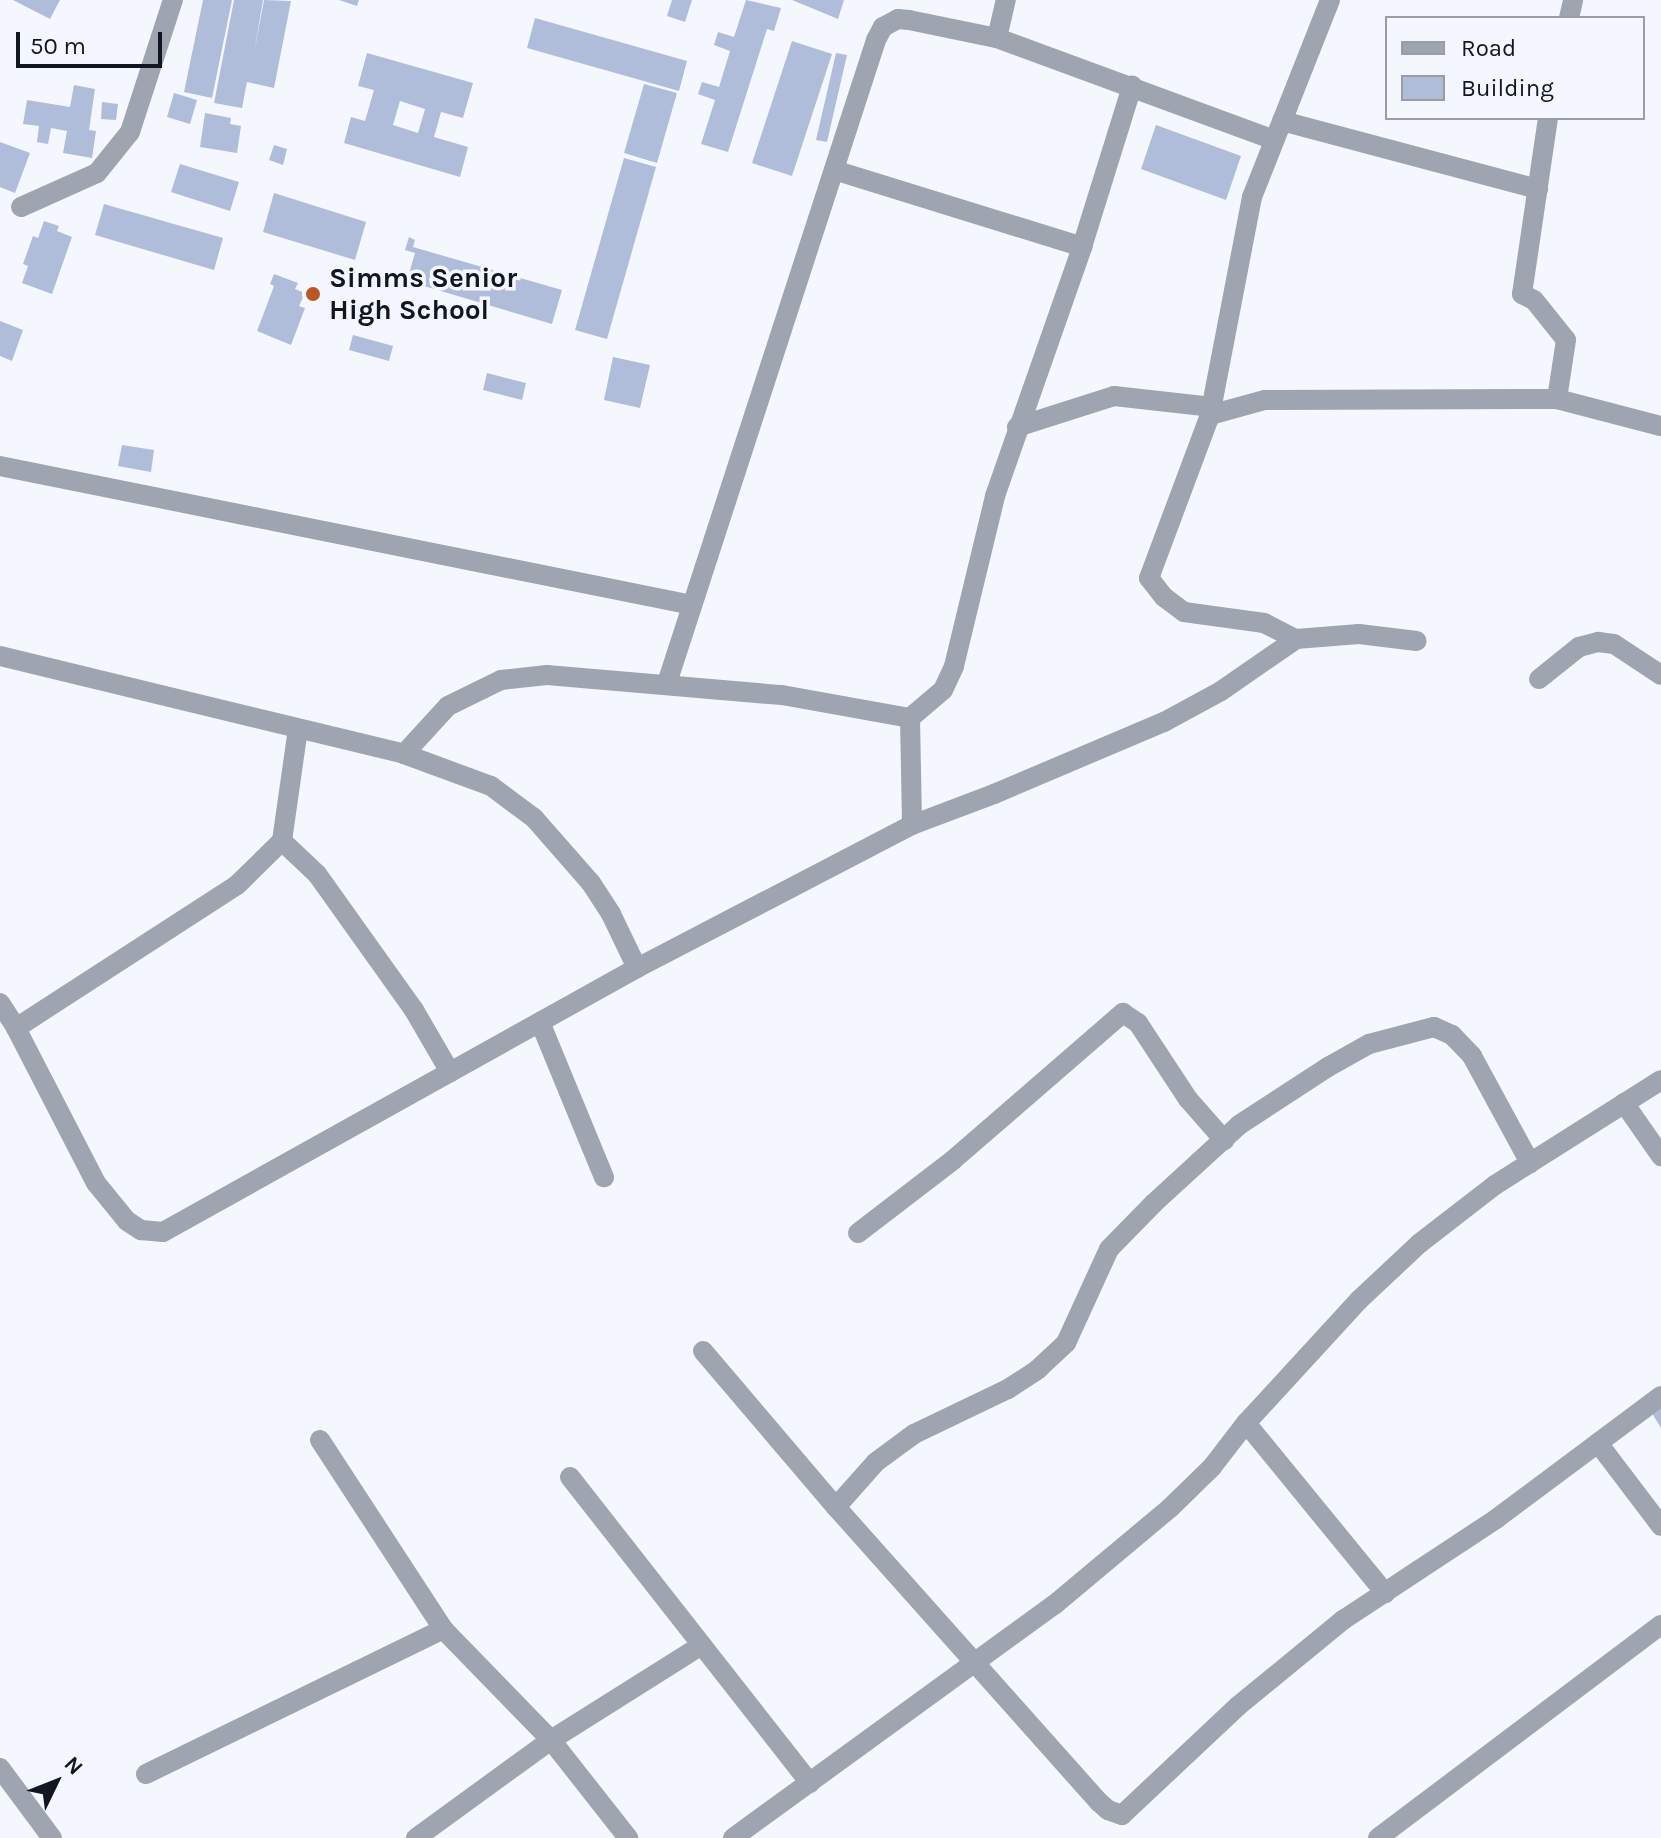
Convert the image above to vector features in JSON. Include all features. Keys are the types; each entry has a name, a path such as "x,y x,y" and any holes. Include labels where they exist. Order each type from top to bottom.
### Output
{"street":[{"path":"21,207 97,173 130,132 173,0"},
{"path":"997,38 1006,0"},
{"path":"1296,639 1264,623 1184,612 1164,597 1149,578 1211,411 1252,197 1330,0"},
{"path":"667,683 876,40 883,27 898,19 909,20 997,38 1132,86 1278,131 1538,189"},
{"path":"910,718 943,690 954,666 995,496 1082,247 1132,86"},
{"path":"1548,120 1522,294 1534,300 1566,340 1557,399"},
{"path":"834,170 1082,247"},
{"path":"1017,427 1114,396 1211,411 1265,400 1557,399 1661,426"},
{"path":"0,466 692,605"},
{"path":"0,1003 96,1183 127,1221 141,1230 163,1232 637,968 912,825 1164,722 1221,691 1296,639 1359,634 1417,641"},
{"path":"1539,679 1579,647 1598,642 1614,644 1661,675"},
{"path":"0,656 404,754 491,786 534,818 591,883 611,914 637,968"},
{"path":"404,754 448,706 501,680 547,675 782,695 910,718"},
{"path":"910,718 912,825"},
{"path":"16,1028 237,885 282,841 298,729"},
{"path":"282,841 317,874 414,1010 450,1072"},
{"path":"858,1233 953,1160 1123,1013 1138,1023 1188,1099 1224,1140"},
{"path":"540,1022 604,1177"},
{"path":"836,1507 876,1462 914,1434 1008,1389 1037,1370 1066,1343 1109,1249 1224,1140 1328,1067 1369,1044 1434,1027 1452,1035 1472,1056 1530,1163"},
{"path":"733,1838 753,1831 810,1783 1054,1605 1170,1508 1212,1467 1246,1423 1359,1300 1420,1243 1530,1163 1661,1080"},
{"path":"1624,1103 1661,1156"},
{"path":"703,1351 836,1507 1099,1802 1108,1810 1122,1815 1238,1706 1343,1620 1496,1519 1661,1396"},
{"path":"1246,1423 1385,1593"},
{"path":"320,1440 443,1629 551,1740 628,1838"},
{"path":"1598,1443 1661,1526"},
{"path":"570,1477 810,1783"},
{"path":"1378,1838 1661,1625"},
{"path":"146,1774 443,1629"},
{"path":"416,1838 551,1740 702,1645"},
{"path":"0,1768 52,1838"}],"building":[{"path":"13,0 60,0 50,19"},
{"path":"203,0 232,0 212,98 184,92"},
{"path":"234,0 263,0 254,53 264,0 291,1 274,88 247,82 242,108 214,103"},
{"path":"339,0 359,0 357,6"},
{"path":"672,0 692,0 685,22 667,16"},
{"path":"746,0 781,8 774,31 767,29 728,152 701,144 715,100 698,94 702,82 719,87 730,51 714,45 718,32 734,37"},
{"path":"792,0 844,0 838,19"},
{"path":"535,18 687,61 679,91 527,48"},
{"path":"792,41 832,54 792,176 752,163"},
{"path":"367,53 473,83 463,118 441,112 434,137 468,147 460,177 344,143 351,117 365,121 374,90 358,86","holes":["400,101 425,109 418,133 393,125"]},
{"path":"836,53 847,55 827,142 816,140"},
{"path":"644,84 677,93 657,163 624,153"},
{"path":"74,85 95,89 89,130 96,131 92,158 63,153 67,131 51,128 48,144 37,142 39,126 23,124 27,100 70,107"},
{"path":"174,93 197,100 190,124 167,117"},
{"path":"102,102 118,104 116,120 101,119"},
{"path":"205,113 231,118 230,124 241,126 237,153 200,147"},
{"path":"1156,125 1241,156 1226,200 1141,169"},
{"path":"0,142 30,153 15,193 0,187"},
{"path":"274,145 287,149 283,165 269,160"},
{"path":"624,158 656,167 607,339 575,330"},
{"path":"180,164 239,182 230,211 171,192"},
{"path":"274,193 366,222 355,260 263,232"},
{"path":"104,204 223,238 214,270 95,235"},
{"path":"44,221 59,226 57,231 72,237 52,294 22,283 28,266 23,264 33,236 38,238"},
{"path":"409,237 415,240 413,247 562,290 552,324 407,281 415,253 405,250"},
{"path":"274,274 298,283 295,289 305,293 299,306 305,308 291,345 257,331 274,286 270,284"},
{"path":"0,321 23,330 12,361 0,356"},
{"path":"353,335 393,346 389,361 349,350"},
{"path":"613,357 650,365 640,408 604,400"},
{"path":"487,373 526,383 522,400 483,390"},
{"path":"122,445 154,450 151,472 118,466"},
{"path":"1661,1403 1661,1428 1650,1410"}],"place":[{"name":"Simms Senior High School","path":"313,294"}]}
